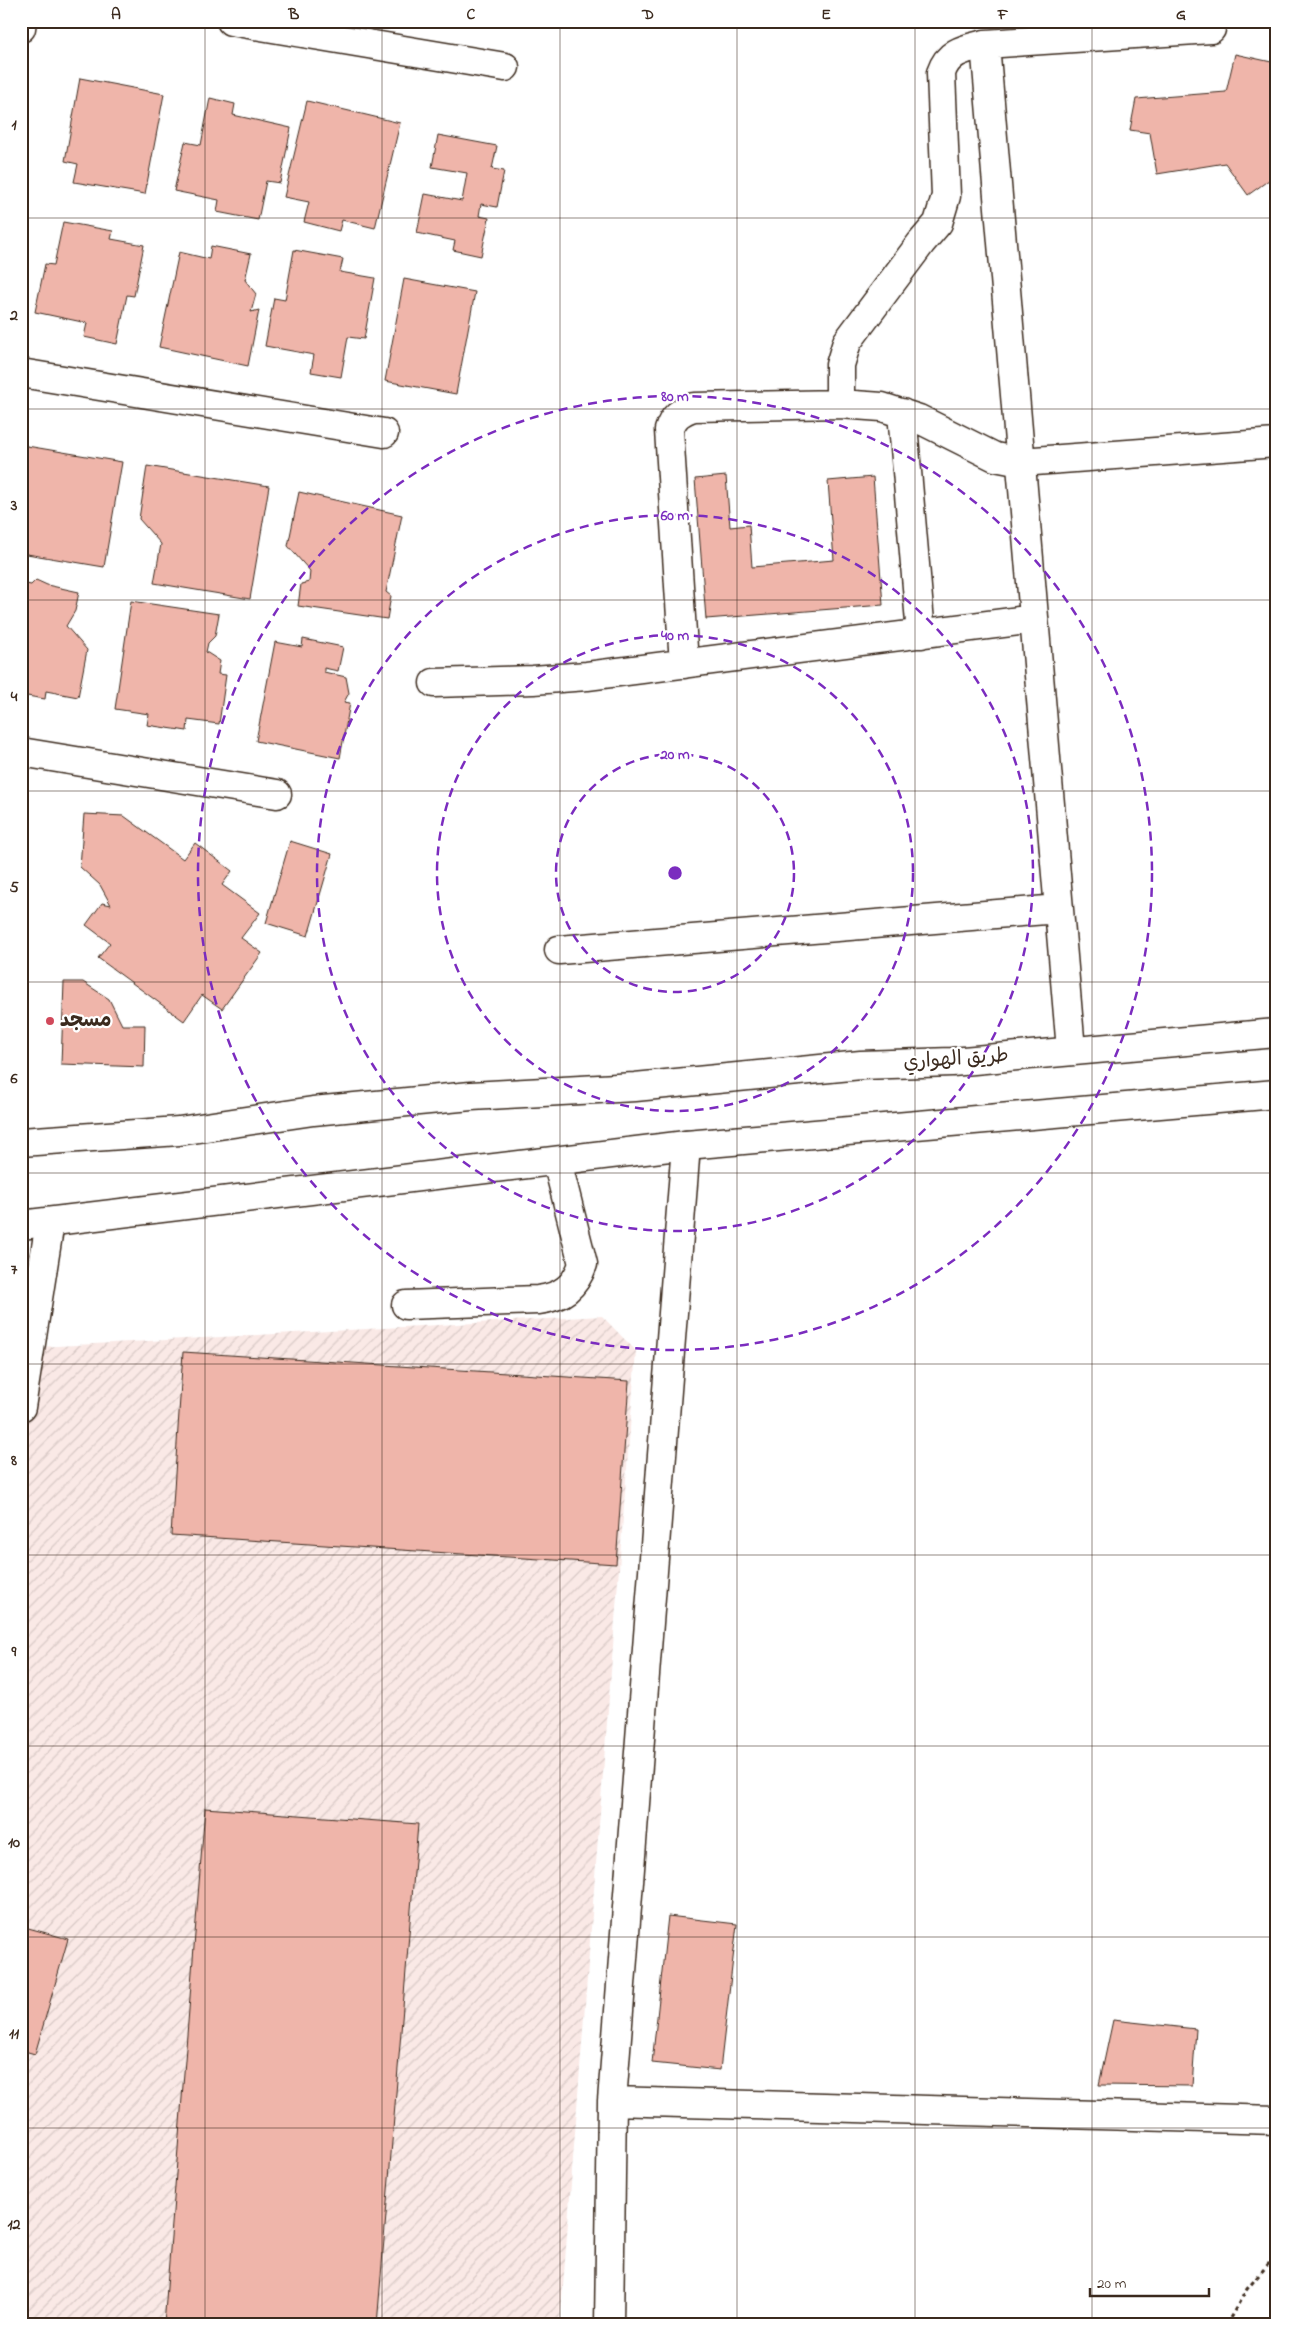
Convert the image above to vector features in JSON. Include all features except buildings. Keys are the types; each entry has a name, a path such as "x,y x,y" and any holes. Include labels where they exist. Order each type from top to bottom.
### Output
{"main road":[{"path":"21,28 22,21"},
{"path":"231,21 505,67"},
{"path":"840,404 840,365 847,342 853,331 934,228 944,210 946,181 941,82 944,64 956,52 985,44 1211,29"},
{"path":"985,44 1070,1050"},
{"path":"21,374 384,433"},
{"path":"684,664 669,439 672,422 685,410 694,407 860,404 902,413 995,456 1020,462 1276,444"},
{"path":"902,413 921,634"},
{"path":"434,683 551,679 684,664 1034,619"},
{"path":"21,752 277,794"},
{"path":"559,950 1058,908"},
{"name":"طريق الهواري","path":"21,1142 178,1131 313,1111 471,1096 636,1087 861,1065 952,1062 1276,1033"},
{"path":"21,1225 686,1145 1276,1094"},
{"path":"609,2325 612,2101 686,1145"},
{"path":"406,1305 538,1300 553,1298 567,1291 578,1279 583,1264 557,1161"},
{"path":"21,1407 50,1222"},
{"path":"612,2101 1276,2120"}],"path":[{"path":"1226,2325 1247,2289 1276,2255"}],"shaded area":[{"path":"602,1316 636,1351 560,2325 21,2325 21,1348"}],"place":[{"name":"مسجد","path":"50,1021"}]}
